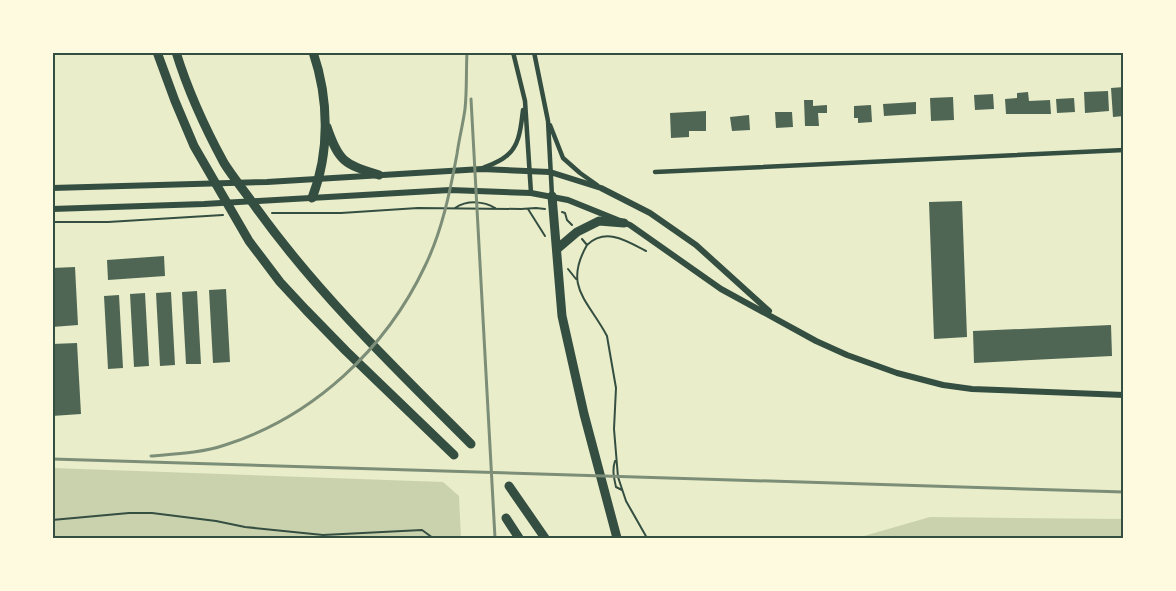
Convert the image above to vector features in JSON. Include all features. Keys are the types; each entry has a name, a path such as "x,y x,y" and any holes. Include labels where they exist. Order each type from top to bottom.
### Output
{"highway":[{"path":"157,52 194,146 254,248 280,282 313,317 454,455"},
{"path":"176,52 185,83 225,164 274,233 314,283 471,444"},
{"path":"312,198 320,179 326,125 320,74 313,52"},
{"path":"326,125 335,150 351,166 379,175"},
{"path":"552,196 562,316 584,414 617,538"},
{"path":"557,249 577,232 599,222 624,223"},
{"path":"509,486 545,538"},
{"path":"506,518 519,538"}],"main road":[{"path":"52,188 267,182 482,169 550,172 601,188 650,213 696,245 776,317"},
{"path":"52,209 204,204 450,190 531,193 552,196 568,200 630,225 721,289 776,317 816,341 847,355 897,373 943,385 980,390 1124,396"}],"street":[{"path":"513,52 525,101 531,193"},
{"path":"534,52 548,121 552,196"},
{"path":"482,169 506,157 515,148 525,101"},
{"path":"548,121 564,158 601,188"},
{"path":"655,172 1124,150"}],"path":[{"path":"568,200 565,213 567,220 587,245"},
{"path":"454,208 462,204 486,203 497,209"},
{"path":"287,212 341,213 418,208 536,208 565,213"},
{"path":"52,222 108,222 212,216"},
{"path":"646,251 632,243 608,236 598,236 587,245 578,264 576,279 580,290 607,336 616,388 614,429 618,477 630,508 647,538"},
{"path":"52,520 129,513 152,513 216,521 245,527 323,535 422,530 432,538"}],"green space":[{"path":"53,468 443,482 459,496 461,538 53,538"},
{"path":"930,517 1123,519 1123,538 857,538"}],"building":[{"path":"1124,87 1124,116 1113,117 1111,88"},
{"path":"1108,91 1109,111 1085,113 1084,92"},
{"path":"1028,92 1029,101 1050,100 1051,114 1006,114 1005,99 1017,98 1017,93"},
{"path":"993,94 994,109 975,110 974,95"},
{"path":"953,97 954,120 931,121 930,98"},
{"path":"1074,98 1075,112 1057,113 1056,99"},
{"path":"804,100 813,100 813,106 827,105 827,113 818,113 819,126 805,126"},
{"path":"916,102 916,114 884,116 883,104"},
{"path":"871,105 872,122 858,123 858,118 854,118 854,106"},
{"path":"706,111 706,131 689,131 689,137 671,138 670,113"},
{"path":"775,112 792,112 793,127 776,128"},
{"path":"749,115 750,130 732,131 730,117"},
{"path":"962,201 967,337 934,339 929,202"},
{"path":"164,256 165,276 108,280 107,260"},
{"path":"75,267 78,325 52,327 52,268"},
{"path":"226,289 230,362 213,363 209,290"},
{"path":"197,291 201,364 186,364 182,292"},
{"path":"171,292 175,365 160,366 156,293"},
{"path":"145,293 149,366 134,367 130,294"},
{"path":"119,295 123,368 108,369 104,296"},
{"path":"1111,325 1112,356 974,363 973,331"},
{"path":"77,343 81,414 52,416 52,344"}],"railway":[{"path":"151,456 188,453 216,448 257,433 288,417 317,398 343,376 368,352 390,325 409,296 425,266 445,211 465,109 467,52"},
{"path":"471,99 495,538"},
{"path":"52,459 1124,492"}]}
